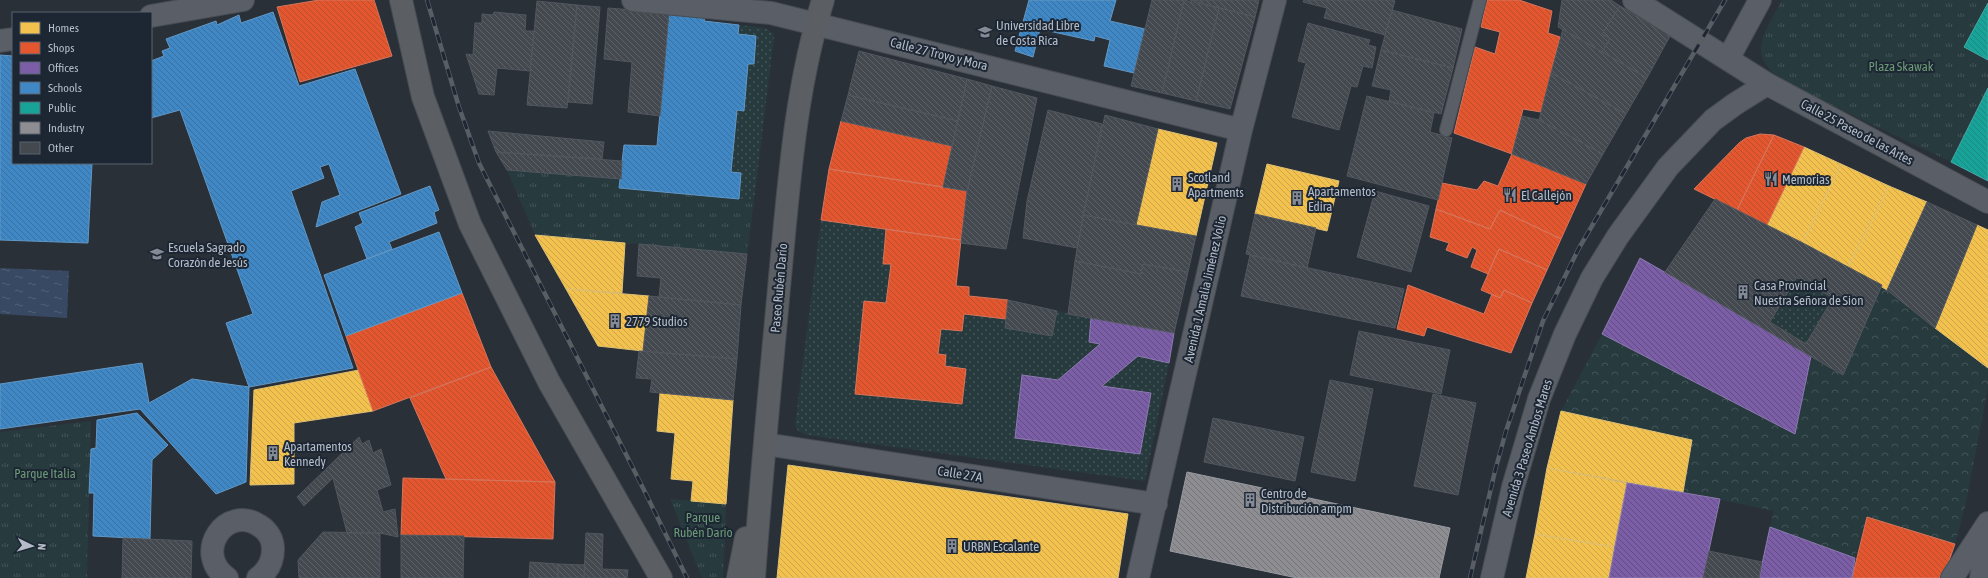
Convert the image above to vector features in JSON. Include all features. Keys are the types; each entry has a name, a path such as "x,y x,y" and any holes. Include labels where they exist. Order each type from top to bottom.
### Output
{"highway":[{"path":"401,0 423,97 470,224 549,382 661,578"},
{"name":"Paseo Rubén Darío","path":"754,578 792,154 805,72 823,0"},
{"path":"738,578 764,453"}],"street":[{"path":"152,16 243,0"},
{"name":"Calle 27 Troyo y Mora","path":"633,0 771,13 1241,130"},
{"name":"Avenida 1 Amalia Jiménez Volio","path":"1138,578 1241,130 1275,0"},
{"name":"Calle 25 Paseo de las Artes","path":"1634,0 1767,84 1988,202"},
{"path":"1728,59 1760,0"},
{"path":"0,41 12,39"},
{"name":"Avenida 3 Paseo Ambos Mares","path":"1492,578 1513,487 1539,400 1565,334 1592,278 1618,236 1668,167 1713,120 1767,84"},
{"name":"Calle 27A","path":"764,453 1156,504"},
{"path":"227,578 220,573 212,556 212,547 215,537 221,529 229,524 238,521 247,521 265,529 273,546 273,556 270,565 258,578"},
{"path":"1952,578 1988,523"},
{"path":"1981,578 1988,535"}],"lane":[{"path":"1446,130 1480,0"}],"green space":[{"name":"Plaza Skawak","path":"1782,0 1988,0 1988,3 1964,47 1988,60 1988,88 1951,162 1791,86 1776,76 1767,66 1762,56 1761,47 1763,37"},
{"path":"739,25 765,28 773,33 774,37 754,201 739,199 741,173 731,172 737,110 744,111 748,64 754,64 756,36 738,34"},
{"path":"507,170 620,179 620,188 754,201 747,254 535,235"},
{"path":"821,220 886,229 883,263 891,264 886,303 864,301 855,394 962,404 966,369 945,366 946,355 938,354 941,329 962,331 964,314 1006,319 1052,336 1057,311 1091,318 1089,342 1100,344 1058,380 1022,375 1015,438 1140,454 1151,393 1102,386 1138,356 1169,363 1145,481 807,435 797,430 795,425"},
{"path":"1797,277 1833,298 1806,344 1770,322"},
{"path":"1882,285 1988,368 1988,388 1966,503 1955,544 1867,517 1855,558 1770,527 1774,511 1683,492 1692,440 1561,411 1602,334 1795,434 1811,356 1843,375"},
{"name":"Parque Italia","path":"91,421 87,578 0,578 0,432"},
{"name":"Parque Rubén Darío","path":"670,499 726,504 723,578 702,578"}],"water":[{"path":"0,268 69,271 67,318 0,314"}],"building: Homes":[{"name":"Scotland Apartments","path":"1158,129 1217,143 1196,236 1136,225"},
{"path":"1804,147 1841,164 1803,243 1767,225"},
{"name":"Apartamentos Edira","path":"1267,164 1339,181 1327,231 1255,214"},
{"path":"1841,164 1889,186 1848,267 1803,243"},
{"path":"1889,186 1927,202 1887,290 1848,267"},
{"path":"1977,225 1988,230 1988,368 1935,328"},
{"path":"535,235 625,243 622,293 566,289"},
{"name":"2779 Studios","path":"566,289 649,296 643,351 598,346"},
{"name":"Apartamentos Kennedy","path":"359,370 373,411 294,423 294,484 250,485 254,390"},
{"path":"660,393 733,400 726,504 691,501 693,481 671,479 675,433 657,431"},
{"path":"1561,411 1692,440 1683,492 1547,468"},
{"name":"URBN Escalante","path":"788,465 1128,514 1118,578 777,578"},
{"path":"1547,468 1627,483 1614,547 1535,534"},
{"path":"1535,534 1614,547 1609,578 1526,578"}],"building: Shops":[{"path":"319,0 374,0 392,56 300,82 277,7"},
{"path":"1487,0 1519,0 1552,11 1548,33 1560,37 1541,112 1523,109 1512,154 1454,133 1475,47 1495,54 1500,32 1481,27"},
{"path":"841,121 952,146 943,187 829,169"},
{"path":"1760,134 1774,135 1737,210 1694,189 1739,143 1746,138"},
{"name":"Memorias","path":"1774,135 1804,147 1767,225 1737,210"},
{"name":"El Callejón","path":"1512,154 1586,184 1561,239 1500,210 1490,229 1436,209 1442,183 1477,190 1484,181 1498,186"},
{"path":"829,169 967,191 961,240 821,220"},
{"path":"1436,209 1490,229 1500,210 1561,239 1547,270 1499,249 1488,274 1471,267 1477,250 1472,247 1467,258 1446,250 1449,243 1430,237"},
{"path":"886,229 961,240 956,286 969,287 969,296 1008,300 1006,319 964,314 962,331 941,329 938,354 946,355 945,366 966,369 962,404 855,394 864,301 886,303 891,264 883,264"},
{"path":"1499,249 1547,270 1532,303 1504,290 1500,298 1481,290"},
{"path":"1408,285 1484,314 1492,294 1500,298 1504,290 1532,303 1511,353 1427,327 1424,336 1397,329"},
{"path":"462,293 491,367 373,411 346,336"},
{"path":"491,367 555,482 446,479 410,398"},
{"path":"403,478 555,482 553,539 401,535"},
{"path":"1867,517 1955,544 1949,561 1939,578 1852,578"}],"building: Offices":[{"path":"1640,258 1811,356 1795,434 1602,334"},
{"path":"1091,318 1174,333 1169,363 1138,356 1102,386 1151,393 1140,454 1015,438 1022,375 1058,380 1100,344 1089,342"},
{"path":"1627,483 1720,499 1703,578 1609,578"},
{"path":"1770,527 1855,558 1852,578 1759,578"}],"building: Schools":[{"path":"1029,0 1116,0 1110,21 1145,29 1134,73 1104,66 1110,40 1095,36 1094,41 1040,29 1033,57 1015,51"},
{"path":"273,12 299,86 355,69 401,194 316,227 322,202 340,195 329,164 320,167 324,178 291,191 353,368 249,387 226,323 253,314 180,110 152,118 152,61 164,56 162,51 170,48 166,39 216,21 217,25 239,15 241,23"},
{"path":"669,13 705,16 704,21 739,25 738,34 756,36 754,64 748,64 744,111 737,110 731,172 741,173 739,199 619,188 624,145 657,146"},
{"path":"0,55 12,56 12,164 92,164 88,243 0,240"},
{"path":"430,186 439,210 434,212 437,223 389,242 392,249 367,259 355,227 363,223 359,213"},
{"path":"439,232 462,293 346,336 324,275"},
{"path":"142,363 149,403 192,379 249,387 246,482 216,494 140,409 0,429 0,384"},
{"path":"137,413 168,445 152,460 150,539 93,536 94,493 89,493 91,449 96,448 97,420"}],"building: Public":[{"path":"1988,3 1988,60 1964,47"},
{"path":"1988,88 1988,181 1951,162"}],"building: Industry":[{"name":"Centro de Distribución ampm","path":"1187,472 1450,528 1439,578 1297,578 1170,551"}],"building: Other":[{"path":"1152,0 1184,0 1162,93 1131,86"},
{"path":"1184,0 1219,8 1196,101 1162,93"},
{"path":"1190,0 1259,0 1255,17"},
{"path":"1304,0 1395,1 1385,35 1324,18 1327,8 1303,2"},
{"path":"1562,0 1611,0 1620,6 1602,34 1610,38 1602,52 1558,27"},
{"path":"537,1 577,5 567,108 527,105"},
{"path":"577,5 600,7 592,104 568,102"},
{"path":"1620,6 1670,36 1647,78 1602,52 1610,38 1602,34"},
{"path":"608,8 669,13 660,116 628,112 632,62 604,59"},
{"path":"1219,8 1255,17 1230,109 1196,101"},
{"path":"1392,10 1462,29 1453,68 1381,50"},
{"path":"494,12 526,15 525,31 534,31 530,71 497,68 494,95 479,94 466,54 473,55 475,23 482,23 482,14 493,15"},
{"path":"1308,23 1370,40 1368,45 1376,47 1372,68 1363,66 1357,87 1351,86 1339,130 1292,117 1306,63 1298,61"},
{"path":"1563,29 1647,78 1626,114 1551,73"},
{"path":"1381,50 1453,68 1441,114 1389,101 1391,90 1372,86"},
{"path":"859,51 967,79 958,121 848,95"},
{"path":"1551,73 1626,114 1603,154 1539,120"},
{"path":"967,79 992,86 967,191 943,187"},
{"path":"992,86 1037,98 1006,249 961,243 967,191"},
{"path":"848,95 958,121 952,146 841,121"},
{"path":"1367,96 1434,113 1430,132 1452,138 1438,200 1347,176"},
{"path":"1048,110 1102,124 1077,248 1023,238 1027,201"},
{"path":"1105,115 1158,129 1136,225 1083,215"},
{"path":"1522,116 1539,120 1603,154 1586,184 1512,154"},
{"path":"488,131 604,142 602,159 496,152"},
{"path":"496,152 622,161 621,179 507,170"},
{"path":"1375,191 1429,206 1411,272 1357,257"},
{"name":"Casa Provincial Nuestra Señora de Sion","path":"1715,199 1882,285 1843,375 1665,272","holes":["1797,277 1833,298 1806,344 1770,322"]},
{"path":"1927,202 1977,225 1935,328 1887,290"},
{"path":"1255,214 1316,228 1307,268 1246,254"},
{"path":"1083,215 1196,236 1188,272 1143,264 1141,274 1075,261"},
{"path":"639,244 747,254 741,305 659,297 661,278 637,276"},
{"path":"1250,255 1404,289 1395,328 1241,296"},
{"path":"1075,261 1141,274 1143,264 1188,272 1174,333 1068,314"},
{"path":"649,296 741,305 737,359 643,351"},
{"path":"1008,300 1057,311 1052,336 1005,328"},
{"path":"1359,331 1450,350 1441,394 1350,375"},
{"path":"639,351 737,359 733,400 650,392 652,379 636,378"},
{"path":"1330,380 1373,389 1355,481 1311,472"},
{"path":"1433,394 1476,403 1458,495 1414,486"},
{"path":"1213,418 1304,437 1295,481 1204,462"},
{"path":"359,437 362,444 369,440 373,453 381,449 391,485 377,490 383,512 395,509 398,537 380,533 347,533 333,478 304,506 297,497"},
{"path":"323,532 380,533 380,578 299,578 298,560"},
{"path":"586,533 603,534 602,569 628,570 627,578 584,578"},
{"path":"401,535 464,536 463,578 401,578"},
{"path":"123,538 192,541 191,578 122,578"},
{"path":"1709,551 1762,562 1759,578 1703,578"},
{"path":"530,562 558,564 558,578 529,578"},
{"path":"558,564 585,565 584,578 558,578"}],"railway":[{"path":"427,0 459,107 479,163 687,578"},
{"path":"1470,578 1506,431 1543,321 1579,248 1725,0"}],"place":[{"name":"Universidad Libre de Costa Rica","path":"985,32"},
{"name":"Memorias","path":"1771,179"},
{"name":"Scotland Apartments","path":"1177,184"},
{"name":"El Callejón","path":"1510,195"},
{"name":"Apartamentos Edira","path":"1297,198"},
{"name":"Escuela Sagrado Corazón de Jesús","path":"157,254"},
{"name":"Casa Provincial Nuestra Señora de Sion","path":"1743,292"},
{"name":"2779 Studios","path":"615,321"},
{"name":"Apartamentos Kennedy","path":"273,453"},
{"name":"Centro de Distribución ampm","path":"1250,500"},
{"name":"URBN Escalante","path":"952,546"}]}
